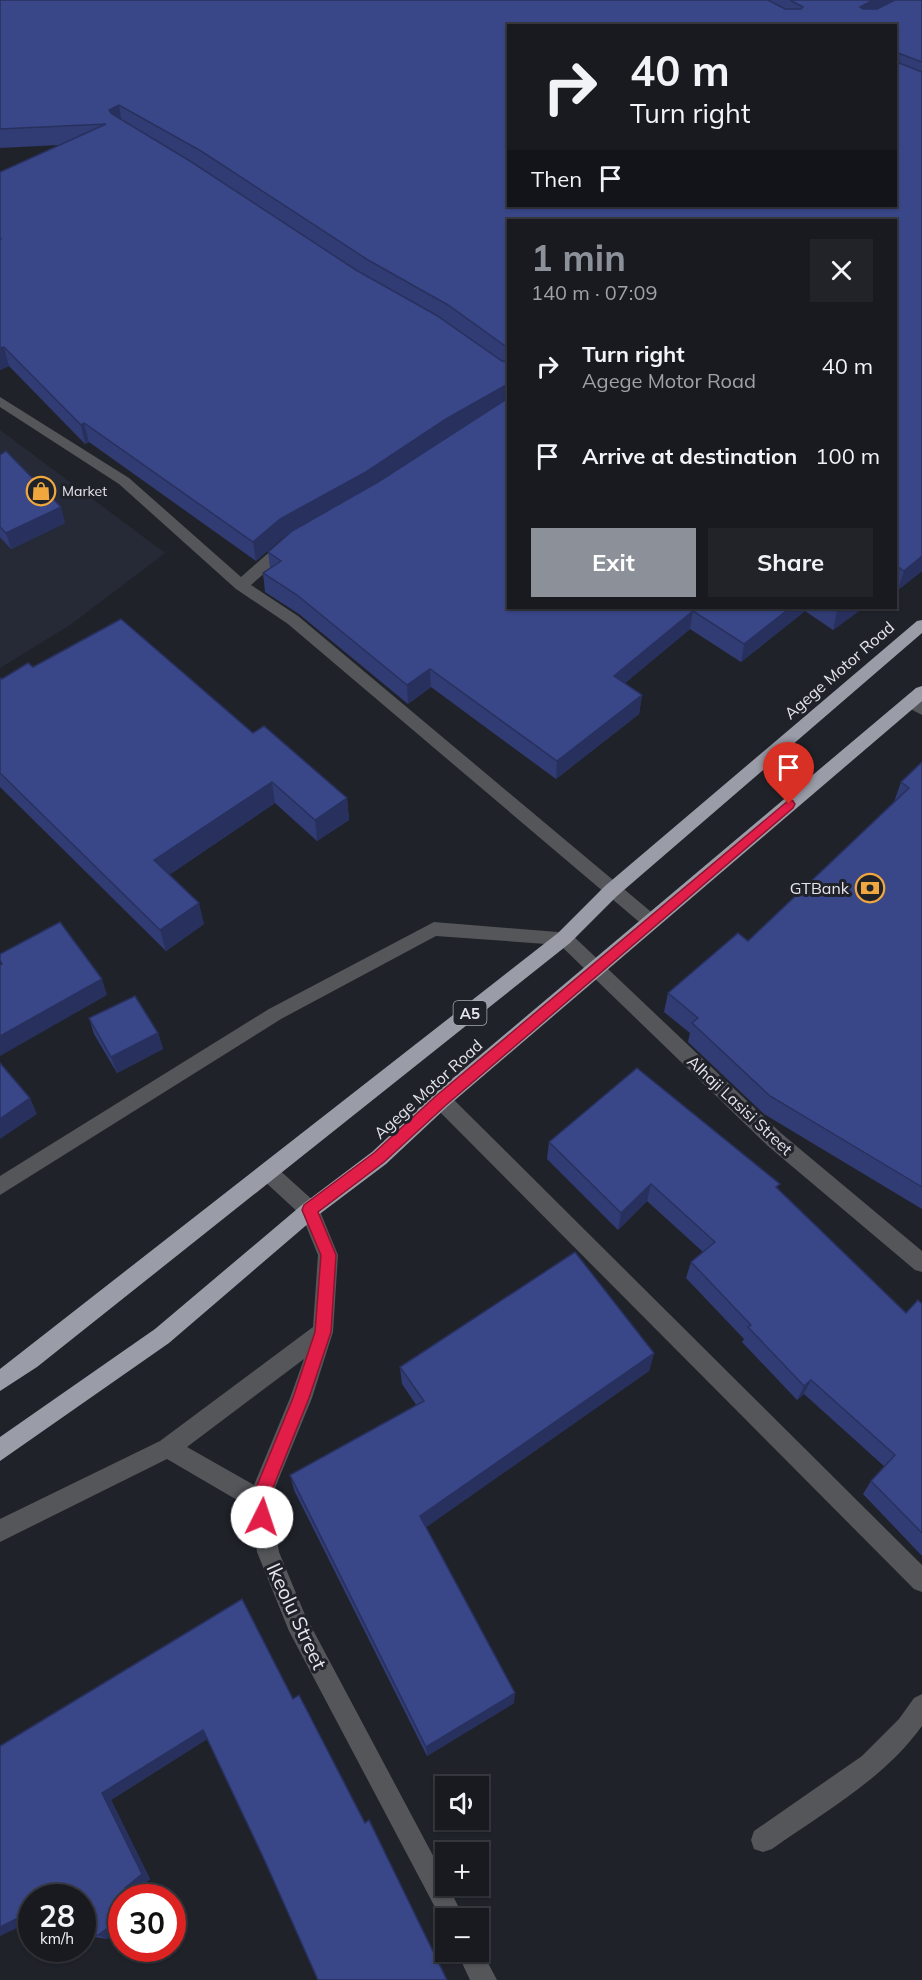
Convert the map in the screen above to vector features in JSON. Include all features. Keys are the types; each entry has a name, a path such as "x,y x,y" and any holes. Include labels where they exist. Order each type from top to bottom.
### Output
{"highway":[{"name":"Agege Motor Road","path":"0,1381 269,1173 564,938 612,891 922,625"},
{"name":"Agege Motor Road","path":"0,1450 162,1336 310,1210 379,1158 441,1100 650,921 918,701"}],"street":[{"path":"0,401 124,481 241,585 293,620 650,921"},
{"path":"241,585 297,538"},
{"path":"0,1186 275,1014 434,929 564,938"},
{"name":"Alhaji Lasisi Street","path":"564,938 775,1140 922,1263"},
{"path":"441,1100 922,1581"},
{"path":"168,1448 260,1500 301,1398 323,1332 328,1255 310,1210 269,1173"},
{"path":"0,1531 168,1448 323,1332"},
{"name":"Ikeolu Street","path":"260,1500 268,1552 297,1623 447,1908"},
{"path":"763,1840 868,1766 910,1726 922,1706"},
{"path":"474,1962 484,1980"}],"shaded area":[{"name":"Market","path":"0,430 165,553 70,625 0,668"}],"building":[{"path":"0,0 768,0 785,9 801,9 803,7 790,0 873,0 860,7 877,9 895,0 922,0 922,62 898,53 899,63 922,72 922,556 904,571 897,568 897,219 507,219 507,347 448,305 368,260 201,151 119,105 109,110 112,114 190,161 356,270 436,315 502,361 507,362 507,385 446,419 366,472 280,519 253,542 84,423 81,425 4,347 0,348 0,172 106,124 0,129"},
{"path":"507,399 507,609 789,609 744,644 693,611 614,676 642,695 557,761 430,669 407,685 297,595 263,573 281,561 268,552 292,531 378,482"},
{"path":"6,451 61,507 6,533 0,527 0,455"},
{"path":"121,619 253,733 264,726 347,798 315,820 272,782 154,860 199,903 160,930 0,773 0,678 2,679 28,663 33,667"},
{"path":"922,762 922,1187 770,1096 692,1023 698,1018 668,993 738,933 748,941 909,788 901,782"},
{"path":"60,922 102,979 0,1036 0,965 2,964 0,954"},
{"path":"135,996 158,1033 111,1057 89,1018"},
{"path":"0,1063 30,1098 0,1119"},
{"path":"637,1068 780,1184 776,1187 906,1313 918,1300 922,1304 922,1533 871,1481 895,1455 811,1380 804,1386 748,1327 751,1325 691,1262 715,1242 651,1184 621,1213 549,1142"},
{"path":"575,1252 654,1353 420,1516 515,1693 426,1747 290,1475 424,1401 400,1367"},
{"path":"242,1599 293,1699 299,1695 365,1823 369,1820 435,1955 435,1962 438,1962 447,1980 318,1980 203,1730 102,1793 142,1874 130,1884 108,1884 108,1928 96,1935 96,1884 18,1884 18,1918 0,1927 0,1746"}],"place":[{"name":"Market","path":"41,491"},
{"name":"GTBank","path":"870,888"}],"route":[{"path":"262,1517 260,1500 301,1398 323,1332 328,1255 310,1210 379,1158 441,1100 789,804"}]}
